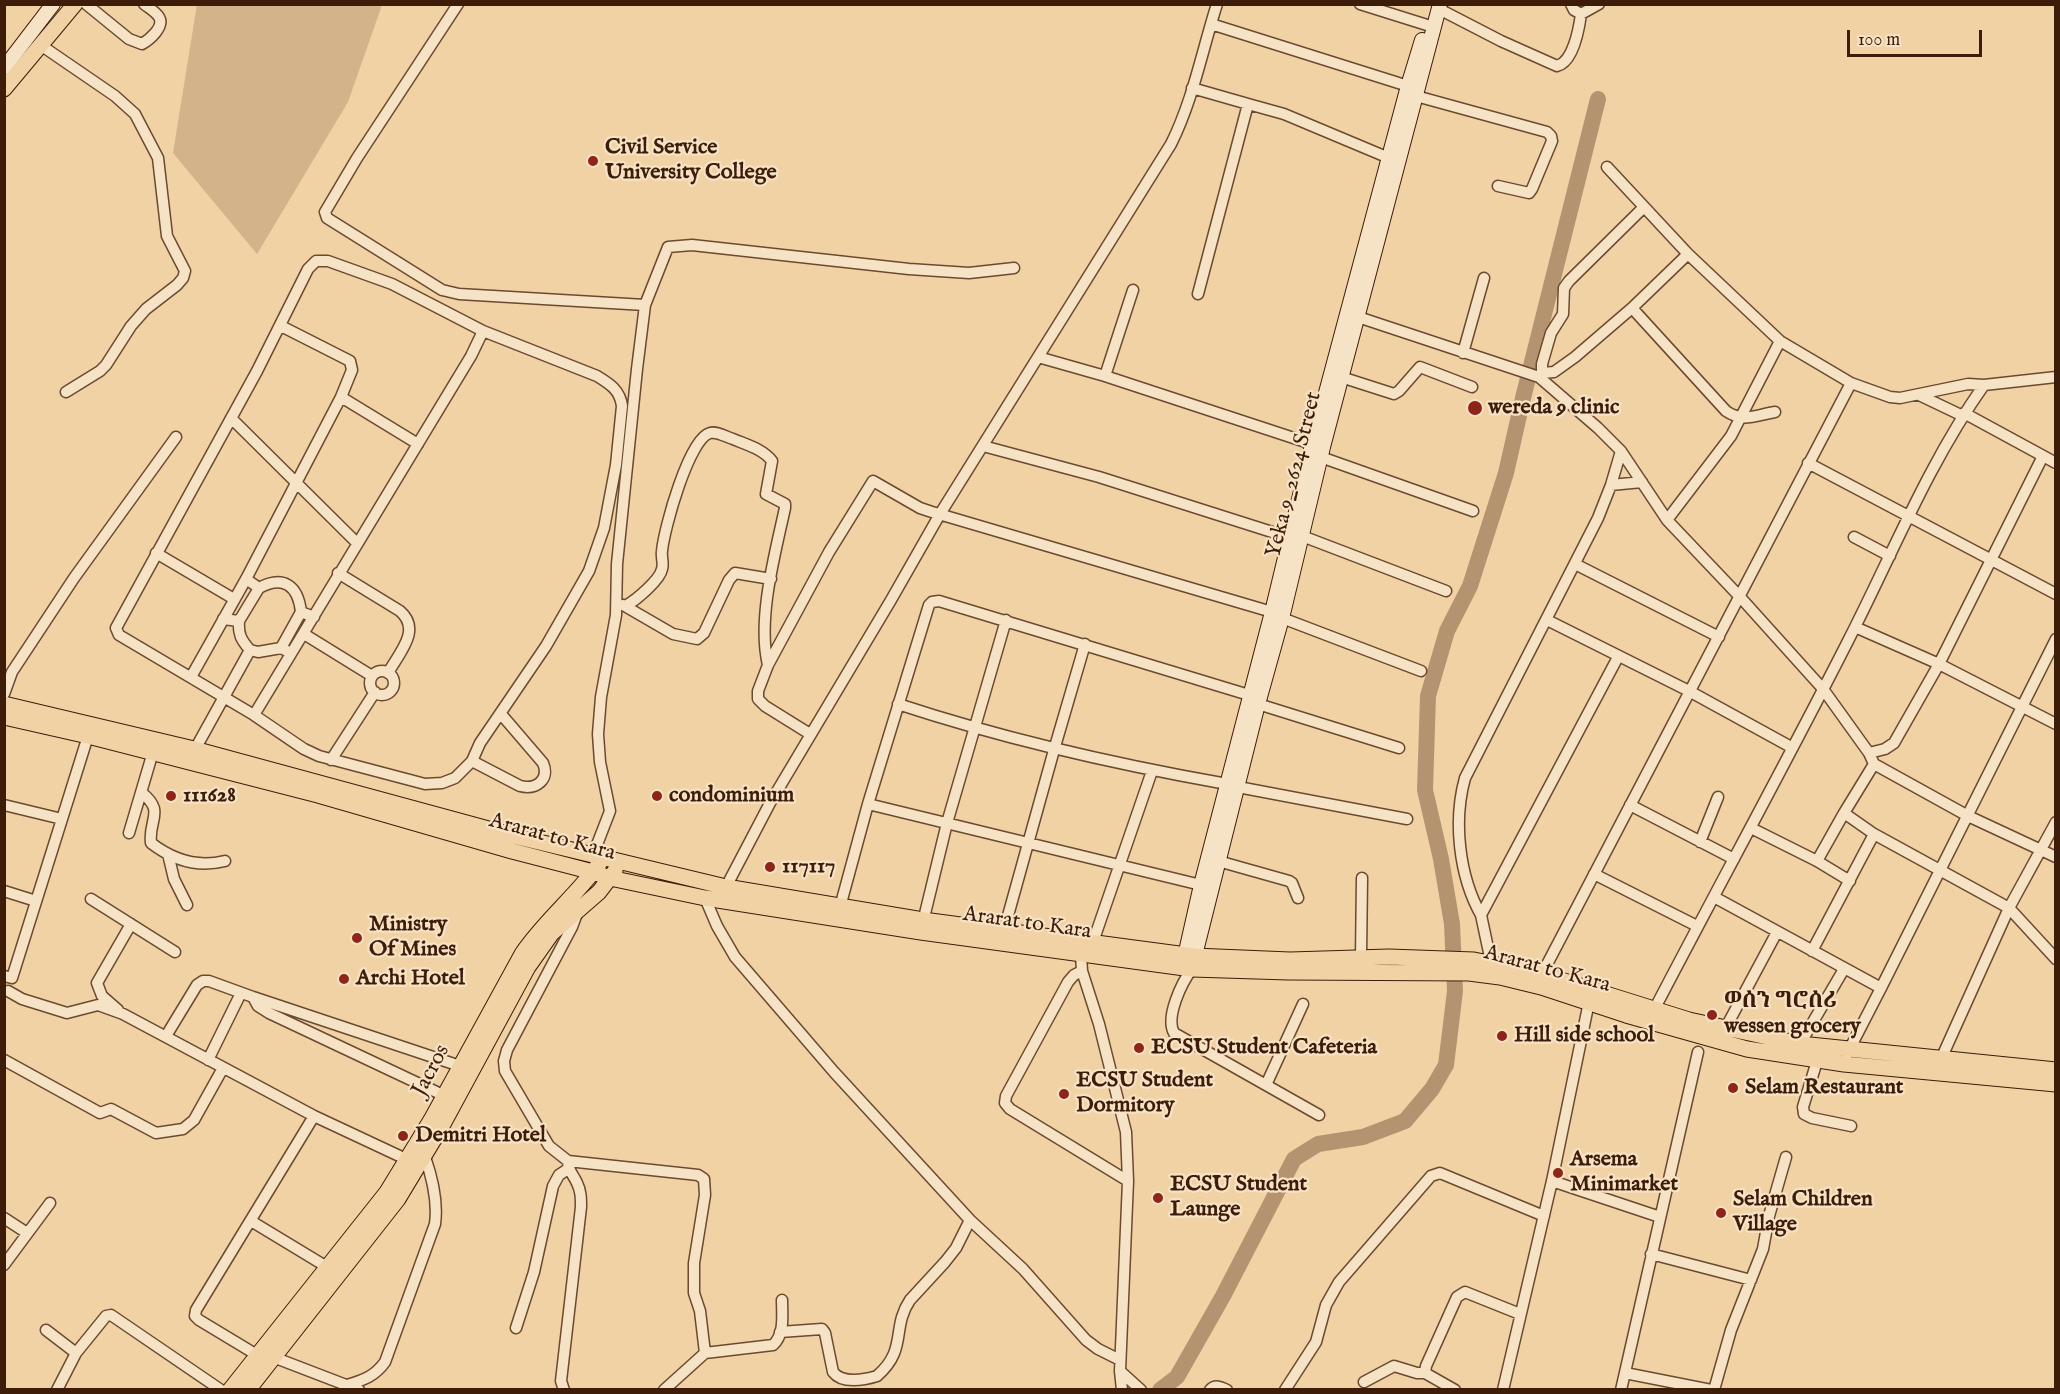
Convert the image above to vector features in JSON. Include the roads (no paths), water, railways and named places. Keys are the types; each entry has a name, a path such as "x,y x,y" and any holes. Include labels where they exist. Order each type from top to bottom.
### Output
{"main road":[{"path":"4,89 75,4"},
{"path":"4,68 52,5"},
{"name":"Yeka 9_2624 Street","path":"1317,451 1358,317 1427,25 1437,6"},
{"name":"Yeka 9_2624 Street","path":"1187,966 1198,919 1218,861 1253,699 1277,615 1389,158 1437,6"},
{"name":"Ararat to Kara","path":"4,704 193,756 726,887 840,907 922,926 1080,955 1187,966 1445,965 1498,968 1542,974 1626,1015 1735,1046 1817,1060 1846,1057 1941,1059 2052,1076"},
{"name":"Ararat to Kara","path":"4,717 153,752 193,756 512,851 610,878 705,898 922,926 1004,930 1093,942 1187,966"},
{"name":"Yeka 9_2624 Street","path":"1198,919 1201,885 1233,786"},
{"name":"Jacros","path":"248,1389 392,1196 408,1160 522,954 533,937 593,872 598,856"},
{"name":"Jacros","path":"230,1389 327,1267 425,1157 528,967 552,933 599,892 622,862"},
{"name":"Ararat to Kara","path":"1289,966 1361,957 1445,965"},
{"name":"Ararat to Kara","path":"1498,968 1591,996 1725,1029 1800,1044 1846,1057 2052,1076"}],"street":[{"path":"86,4 129,39 142,44 148,41 160,26 161,21 159,16 144,4"},
{"path":"458,4 357,159 326,212 327,218 442,290 459,294 645,305"},
{"path":"726,887 770,803 940,514 1171,144 1179,128 1217,4"},
{"path":"1360,4 1427,25"},
{"path":"1571,4 1574,10 1581,14"},
{"path":"1581,14 1599,4"},
{"path":"1437,6 1501,41 1557,66 1562,65 1568,57 1579,29 1581,14"},
{"path":"1211,24 1412,91 1547,132 1552,141 1529,193 1498,186"},
{"path":"42,46 115,96 135,114 158,158 166,236 185,271 177,285 147,309 131,326 106,365 66,392"},
{"path":"1192,88 1284,114 1389,158"},
{"path":"1198,294 1248,104"},
{"path":"1607,167 1688,254 1780,341 1851,383 1890,397 1900,398 1968,384 1984,385 2055,377"},
{"path":"1537,375 1551,333 1563,314 1564,288 1569,280 1644,207"},
{"path":"598,856 610,811 600,762 598,734 601,697 622,604 616,564 622,500 645,305 668,247 692,245 909,269 969,273 1014,268"},
{"path":"1358,317 1516,370 1537,375 1554,372 1561,369 1632,308 1688,254"},
{"path":"316,261 328,261 392,284 483,331 597,376 612,385 620,396 622,406 616,465 604,528 589,571 546,646 480,743 471,761 455,778 442,783 425,784 331,760 304,749 254,715 119,635 116,628 281,326 308,269 316,261"},
{"path":"1463,353 1484,278"},
{"path":"1105,376 1133,290"},
{"path":"1632,308 1726,411 1740,419 1775,412"},
{"path":"191,677 297,483 342,397 352,370 350,361 281,326"},
{"path":"254,715 471,356 483,331"},
{"path":"1666,520 1719,452 1740,419 1780,341"},
{"path":"1038,357 1105,376 1317,451 1473,511"},
{"path":"1341,377 1394,394 1420,367 1472,387"},
{"path":"1537,375 1621,451 1666,520 1823,690 1869,753 1874,764 1968,816 2055,857"},
{"path":"1542,974 1851,383"},
{"path":"1654,1010 1823,690 1908,515 1963,415 1984,385"},
{"path":"1919,395 2055,463"},
{"path":"342,397 418,444"},
{"path":"231,418 357,543"},
{"path":"622,604 650,586 662,570 662,551 670,511 692,455 704,437 710,433 717,433 758,450 768,455 772,461 766,494 785,504 771,579 765,631 768,665"},
{"path":"4,694 12,672 75,578 176,437"},
{"path":"983,446 1099,477 1296,537 1446,591"},
{"path":"1498,968 1466,876 1460,837 1463,785 1598,518 1621,451"},
{"path":"1869,753 1885,749 1894,743 1940,664 2043,456"},
{"path":"1808,463 2055,594"},
{"path":"810,734 765,706 758,699 758,691 768,665 829,552 871,482 876,482 920,508 1277,615 1421,671"},
{"path":"1611,485 1642,482"},
{"path":"1854,537 1890,556"},
{"path":"156,553 234,598"},
{"path":"1575,564 1719,637"},
{"path":"338,573 400,611 411,625 410,634 388,673"},
{"path":"622,604 672,634 697,639 704,633 729,580 735,573 771,579"},
{"path":"246,579 259,588"},
{"path":"281,648 301,612 295,591 287,584 278,582 259,588 239,621 238,632 242,642 250,650 258,652 281,648 292,653"},
{"path":"840,907 898,704 929,605 932,602 939,601 1086,644 1398,748"},
{"path":"301,612 314,617"},
{"path":"223,619 239,621"},
{"path":"922,926 973,728 1006,620"},
{"path":"1547,620 1689,691 1791,747"},
{"path":"1855,627 1940,664 2055,724"},
{"path":"304,634 372,676"},
{"path":"1846,1057 2055,639"},
{"path":"1004,930 1086,644"},
{"path":"193,756 223,696 250,650"},
{"path":"1481,915 1618,657"},
{"path":"376,672 388,673 392,678 391,689 387,693 375,693 371,688 372,676 376,672"},
{"path":"331,760 375,693"},
{"path":"898,704 973,728 1054,750 1152,771 1407,819"},
{"path":"471,761 528,788 535,787 544,778 546,771 543,763 501,714"},
{"path":"4,1003 8,991 8,977 36,901 88,736"},
{"path":"129,833 153,752"},
{"path":"1816,861 1874,764"},
{"path":"1093,942 1152,771"},
{"path":"141,792 149,798 155,808 156,815 150,835 151,843 181,861 214,863 225,861"},
{"path":"1700,842 1718,797"},
{"path":"868,804 1201,885"},
{"path":"4,805 62,819"},
{"path":"1630,805 1734,859"},
{"path":"1844,813 1874,834 2009,908 2055,959"},
{"path":"1941,1059 2009,908 2055,822"},
{"path":"1751,828 1850,881"},
{"path":"1812,951 1874,834"},
{"path":"168,854 174,879 187,905"},
{"path":"1218,861 1289,881 1298,898"},
{"path":"1594,874 1697,926"},
{"path":"1361,957 1362,878"},
{"path":"4,891 36,901"},
{"path":"1713,897 1881,988"},
{"path":"705,898 717,926 735,957 834,1072 970,1220 1023,1269 1086,1340 1120,1365 1139,1388"},
{"path":"91,899 175,952"},
{"path":"564,1389 561,1381 581,1193 568,1165 549,1146 538,1130 505,1071 504,1061 507,1050 572,927 578,911"},
{"path":"123,1014 102,996 97,983 131,924"},
{"path":"1725,1029 1777,932"},
{"path":"1080,955 1082,971 1125,1121 1128,1180 1120,1365 1122,1389"},
{"path":"1187,966 1178,992 1171,1026 1174,1033 1319,1115"},
{"path":"1800,1044 1844,969"},
{"path":"1082,971 1068,982 1056,1002 1006,1096 1005,1104 1128,1180"},
{"path":"166,1036 197,985 202,981 209,981 460,1066"},
{"path":"8,991 22,999 68,1012 98,1005 123,1014 314,1116 408,1160"},
{"path":"208,1060 241,993"},
{"path":"1503,1389 1552,1181 1591,996"},
{"path":"253,997 258,1006 269,1013 445,1096"},
{"path":"1266,1085 1303,1004"},
{"path":"334,1043 340,1026"},
{"path":"1621,1389 1698,1052"},
{"path":"4,1060 100,1113 111,1109 156,1133 183,1129 195,1120 223,1068"},
{"path":"1817,1060 1803,1107 1804,1114 1812,1118 1851,1126"},
{"path":"257,1355 199,1320 195,1316 196,1310 314,1116"},
{"path":"347,1385 377,1373 385,1362 435,1224 431,1175 425,1157"},
{"path":"1625,1373 1712,1389 1731,1330 1763,1249 1769,1216 1786,1157"},
{"path":"516,1328 534,1272 554,1186 559,1175 568,1165"},
{"path":"568,1165 698,1175 704,1179 705,1195 694,1263 694,1293 700,1311 705,1353"},
{"path":"1285,1389 1316,1342 1326,1305 1339,1282 1431,1176 1440,1173 1544,1216"},
{"path":"1552,1181 1660,1217"},
{"path":"4,1265 50,1203"},
{"path":"4,1218 27,1233"},
{"path":"780,1332 822,1329 825,1333 833,1372 837,1377 843,1380 877,1376 891,1362 896,1352 903,1309 956,1248 970,1220"},
{"path":"251,1221 327,1267"},
{"path":"1651,1254 1751,1280"},
{"path":"1425,1373 1457,1297 1461,1293 1465,1292 1520,1314"},
{"path":"664,1389 705,1353 773,1345 780,1332 782,1300"},
{"path":"57,1389 76,1353 106,1316 111,1315 221,1389"},
{"path":"46,1330 76,1353"},
{"path":"273,1357 359,1389"},
{"path":"1364,1382 1394,1366 1425,1373 1455,1389"},
{"path":"1210,1389 1219,1386 1227,1389"}],"waterway":[{"path":"1160,1390 1177,1377 1223,1296 1294,1159 1318,1144 1363,1137 1405,1121 1432,1089 1446,1065 1455,991 1452,924 1441,859 1425,790 1428,696 1447,631 1470,586 1506,473 1598,99"}],"place":[{"name":"Civil Service University College","path":"593,161"},
{"name":"wereda 9 clinic","path":"1475,408"},
{"name":"111628","path":"171,796"},
{"name":"condominium","path":"657,796"},
{"name":"117117","path":"770,867"},
{"name":"Ministry Of Mines","path":"357,938"},
{"name":"Archi Hotel","path":"344,979"},
{"name":"ወሰን ግሮሰሪ wessen grocery","path":"1712,1015"},
{"name":"Hill side school","path":"1502,1036"},
{"name":"ECSU Student Cafeteria","path":"1139,1048"},
{"name":"Selam Restaurant","path":"1733,1088"},
{"name":"ECSU Student Dormitory","path":"1064,1094"},
{"name":"Demitri Hotel","path":"403,1136"},
{"name":"Arsema Minimarket","path":"1558,1173"},
{"name":"ECSU Student Launge","path":"1158,1198"},
{"name":"Selam Children Village","path":"1721,1213"}]}
